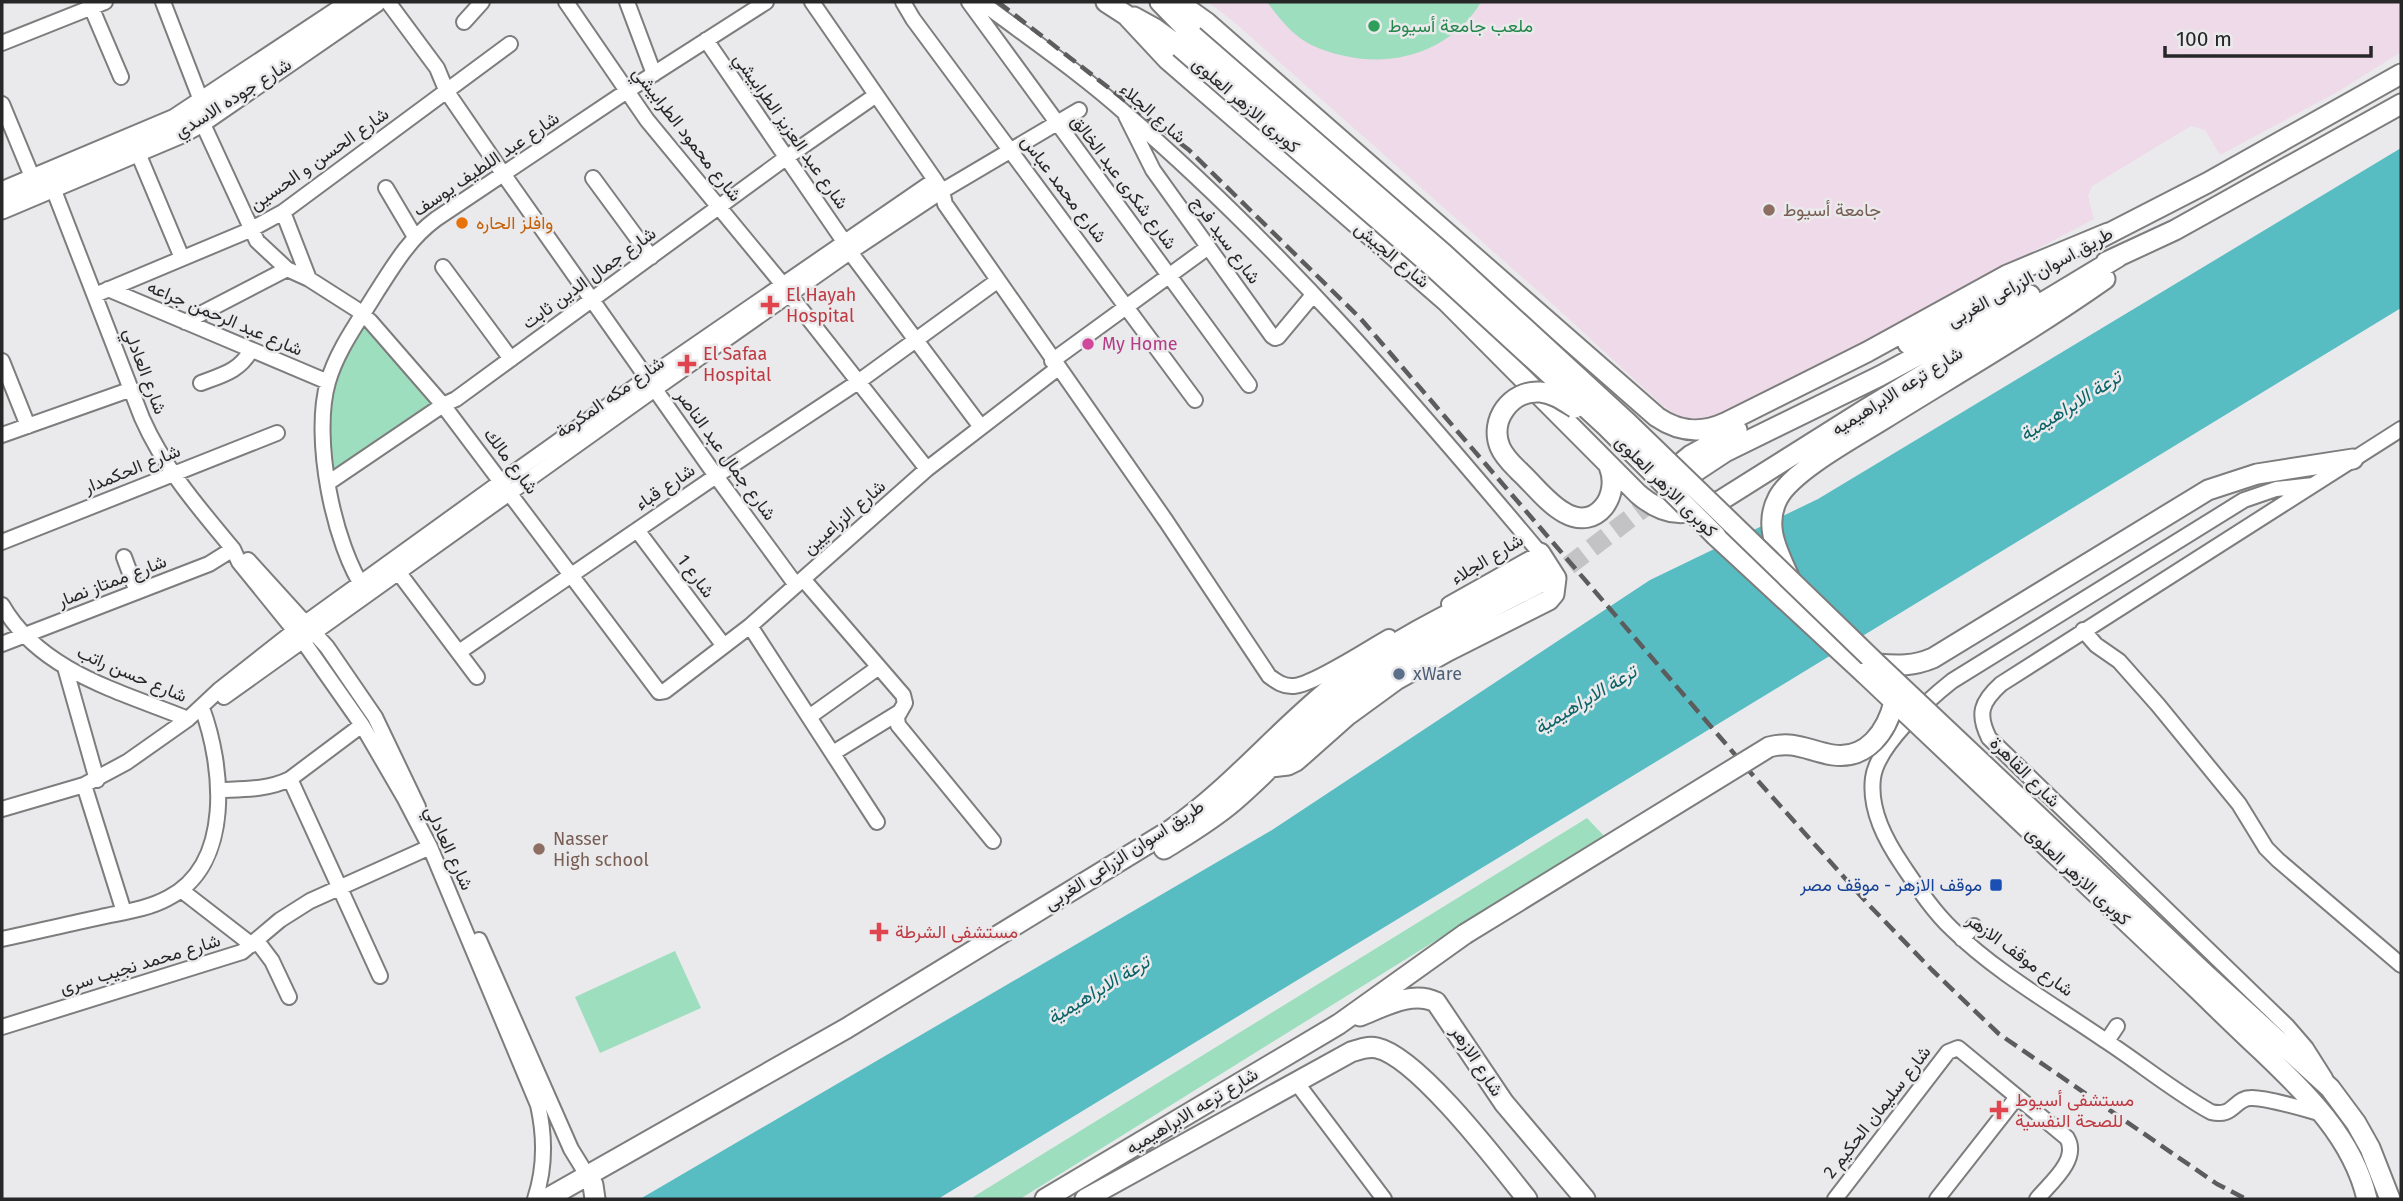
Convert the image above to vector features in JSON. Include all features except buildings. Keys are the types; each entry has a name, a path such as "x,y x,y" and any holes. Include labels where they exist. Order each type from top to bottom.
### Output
{"main road":[{"name":"شارع جوده الاسدي","path":"2,192 161,126 202,112 352,2"},
{"name":"شارع جوده الاسدي","path":"2,209 138,153 376,2"},
{"name":"شارع الجيش","path":"1106,2 1126,15 1167,59 1446,301 1648,503 1672,513"},
{"name":"كوبرى الازهر العلوى","path":"1160,2 1186,41 1607,427 1716,536 1894,702 2195,976"},
{"path":"1178,2 1206,22 1640,402 1665,423 1685,430 1705,430 1725,423 1867,352 2007,275 2108,233"},
{"name":"كوبرى الازهر العلوى","path":"1126,15 1186,41 1444,254 1628,424 1878,664 2195,976"},
{"name":"طريق اسوان الزراعى الغربى","path":"2401,74 2207,183 2108,233 1838,382 1710,444 1691,455 1664,485 1880,376 2028,295 2175,230 2401,104"},
{"path":"1790,580 1771,534 1771,521 1778,496 1786,486 1846,443 2052,314 2175,230"},
{"name":"شارع ترعه الابراهيميه","path":"1672,513 1699,510 1724,499 1866,409 2118,257"},
{"path":"1607,427 1549,393 1539,392 1520,396 1505,408 1500,417 1497,436 1504,454 1563,512 1583,517 1602,509 1610,500 1614,488 1614,476 1609,465"},
{"path":"1591,446 1587,425 1589,413 1596,404 1606,399 1640,402"},
{"path":"1878,664 1902,666 1919,664 1933,658 2208,490 2240,478 2353,459"},
{"path":"1269,767 1279,767 1296,761 1348,715 1422,665 1549,600 1554,594 1556,578 1540,568"},
{"name":"طريق اسوان الزراعى الغربى","path":"696,1120 1191,832 1233,802 1337,705 1391,664 1453,628 1540,568"},
{"name":"طريق اسوان الزراعى الغربى","path":"569,1199 1172,829 1211,799 1311,706 1357,668 1438,621 1540,568"},
{"path":"1339,1024 1465,934 1769,747 1794,744 1838,755 1849,754 1870,745 1886,726 1894,702"},
{"path":"2195,976 2323,1114 2352,1157 2367,1199"},
{"name":"شارع القاهرة","path":"2195,976 2330,1088 2370,1147 2390,1199"},
{"name":"شارع الازهر","path":"1339,1024 1415,997 1429,998 1436,1002 1504,1103 1585,1199"},
{"name":"شارع ترعه الابراهيميه","path":"1045,1199 1339,1024"},
{"name":"شارع ترعه الابراهيميه","path":"1085,1199 1351,1052 1365,1047 1378,1048 1409,1065 1471,1130 1527,1199"},
{"name":"طريق اسوان الزراعى الغربى","path":"546,1199 592,1186"}],"street":[{"name":"شارع مالك","path":"163,2 202,112 250,230 266,252 287,269 309,279 363,314 443,405 657,691"},
{"name":"شارع جمال عبد الناصر","path":"388,2 439,71 447,92 504,175 716,476 800,582 905,699 904,707 898,713"},
{"path":"464,22 482,2"},
{"name":"شارع محمود الطرابيشي","path":"566,2 647,120 720,206 927,469"},
{"path":"627,2 654,74"},
{"name":"شارع عبد اللطيف يوسف","path":"364,589 342,539 328,483 323,415 328,382 338,356 397,259 415,237 436,219 766,2"},
{"name":"شارع الجلاء","path":"802,2 869,100 937,192"},
{"name":"شارع الجلاء","path":"812,2 997,281 1166,521 1269,677 1277,683 1297,686 1307,683 1540,568 1430,422 1313,295 1217,198 1123,110 981,2"},
{"name":"شارع محمد عباس","path":"903,2 1195,400"},
{"name":"شارع شكرى عبد الخالق","path":"969,2 1249,385"},
{"path":"2,43 95,4 121,76"},
{"name":"شارع عبد العزيز الطرابيشي","path":"706,40 848,247 981,427"},
{"name":"شارع الحسن و الحسين","path":"102,292 250,230 284,212 510,44"},
{"name":"شارع جمال الدين ثابت","path":"328,483 443,405 456,399 869,100"},
{"path":"2,104 33,179"},
{"name":"شارع مكه المكرمة","path":"2,809 90,782 127,762 204,706 226,696 305,632 506,486 848,247 1079,110"},
{"name":"شارع سيد فرج","path":"1123,110 1145,158 1273,338 1278,337 1313,295"},
{"path":"138,153 183,258"},
{"path":"593,178 651,257"},
{"name":"شارع العادلي","path":"53,188 102,292 148,432 172,474 233,549 245,557 375,717 527,1047 565,1136 592,1186"},
{"path":"386,188 415,237"},
{"path":"284,212 309,279"},
{"name":"شارع الزراعيين","path":"657,691 665,691 750,626 927,469 1128,306 1207,248"},
{"path":"443,267 511,359"},
{"path":"185,322 287,269"},
{"name":"شارع قباء","path":"459,652 858,382 997,281"},
{"name":"شارع عبد الرحمن جراعه","path":"102,292 185,322 328,382"},
{"path":"201,383 234,371 251,350"},
{"path":"2,362 28,426"},
{"path":"2,435 132,389"},
{"name":"شارع القاهرة","path":"2330,1088 2306,1048 2287,1026 1989,738 1982,724 1981,712 1988,695 2001,684 2401,429"},
{"name":"شارع الحكمدار","path":"2,542 277,433"},
{"name":"شارع موقف الازهر","path":"2313,485 2260,493 2232,507 1952,681 1916,713 1879,761 1873,776 1873,800 1891,848 1913,881 1949,927 1988,961 2211,1112 2224,1114 2245,1099 2253,1097 2323,1114"},
{"name":"شارع مكه المكرمة","path":"364,589 399,573 506,486"},
{"name":"شارع 1","path":"636,530 724,646"},
{"name":"شارع ممتاز نصار","path":"2,644 209,564 233,549"},
{"path":"124,557 137,592"},
{"path":"399,573 477,677"},
{"name":"شارع حسن راتب","path":"2,606 23,635 65,667 188,719"},
{"path":"750,626 877,822"},
{"path":"2083,630 2096,645 2119,661 2158,705 2230,792 2266,848 2401,965"},
{"name":"شارع العادلي","path":"305,632 362,725 430,847 538,1105 543,1161 536,1199"},
{"path":"65,667 90,782 124,912"},
{"path":"809,717 879,667"},
{"path":"2,939 154,904 181,890 203,863 214,835 220,790 215,748 204,706"},
{"path":"833,753 898,713"},
{"path":"898,713 898,725 993,841"},
{"path":"220,790 270,787 290,779 362,725"},
{"path":"290,779 380,976"},
{"name":"شارع محمد نجيب سرى","path":"2,1027 228,958 255,943 296,909 338,886 430,847"},
{"path":"181,890 255,943 272,961 289,997"},
{"path":"1962,939 1974,926"},
{"path":"2107,1041 2117,1026"},
{"name":"شارع سليمان الحكيم 2","path":"1835,1199 1951,1049 1958,1048 2017,1097"},
{"path":"1296,1082 1384,1199"},
{"path":"1937,1199 2017,1097 2067,1138 2071,1150 2069,1160 2036,1199"}],"shaded area":[{"name":"جامعة أسيوط","path":"1208,2 2401,2 2401,52 2339,91 2220,155 2205,130 2191,126 2092,186 2088,196 2094,219 1984,277 1841,358 1707,421 1684,420 1662,405 1556,307"}],"green space":[{"name":"ملعب جامعة أسيوط","path":"1267,2 1481,2 1455,32 1439,43 1404,57 1365,59 1345,56 1310,44 1291,30"},
{"path":"363,316 442,405 328,481 328,385"},
{"path":"1587,818 1604,836 1020,1199 970,1199"},
{"path":"675,951 701,1008 600,1053 575,997"}],"water":[{"name":"ترعة الابراهيمية","path":"2401,148 2401,308 938,1199 640,1199 1272,830 1650,580 1818,499"}],"tunnel":[{"path":"1544,581 1562,571 1668,489"}],"railway":[{"path":"998,2 1189,150 1361,319 1750,772 1868,904 1932,970 1999,1034 2217,1184 2246,1199"}],"place":[{"name":"ملعب جامعة أسيوط","path":"1374,26"},
{"name":"جامعة أسيوط","path":"1769,210"},
{"name":"وافلز الحاره","path":"462,223"},
{"name":"El Hayah Hospital","path":"770,305"},
{"name":"My Home","path":"1088,344"},
{"name":"El Safaa Hospital","path":"687,364"},
{"name":"xWare","path":"1399,674"},
{"name":"Nasser High school","path":"539,849"},
{"name":"موقف الازهر - موقف مصر","path":"1996,885"},
{"name":"مستشفى الشرطة","path":"879,932"},
{"name":"مستشفى أسيوط للصحة النفسية","path":"1999,1110"}]}
